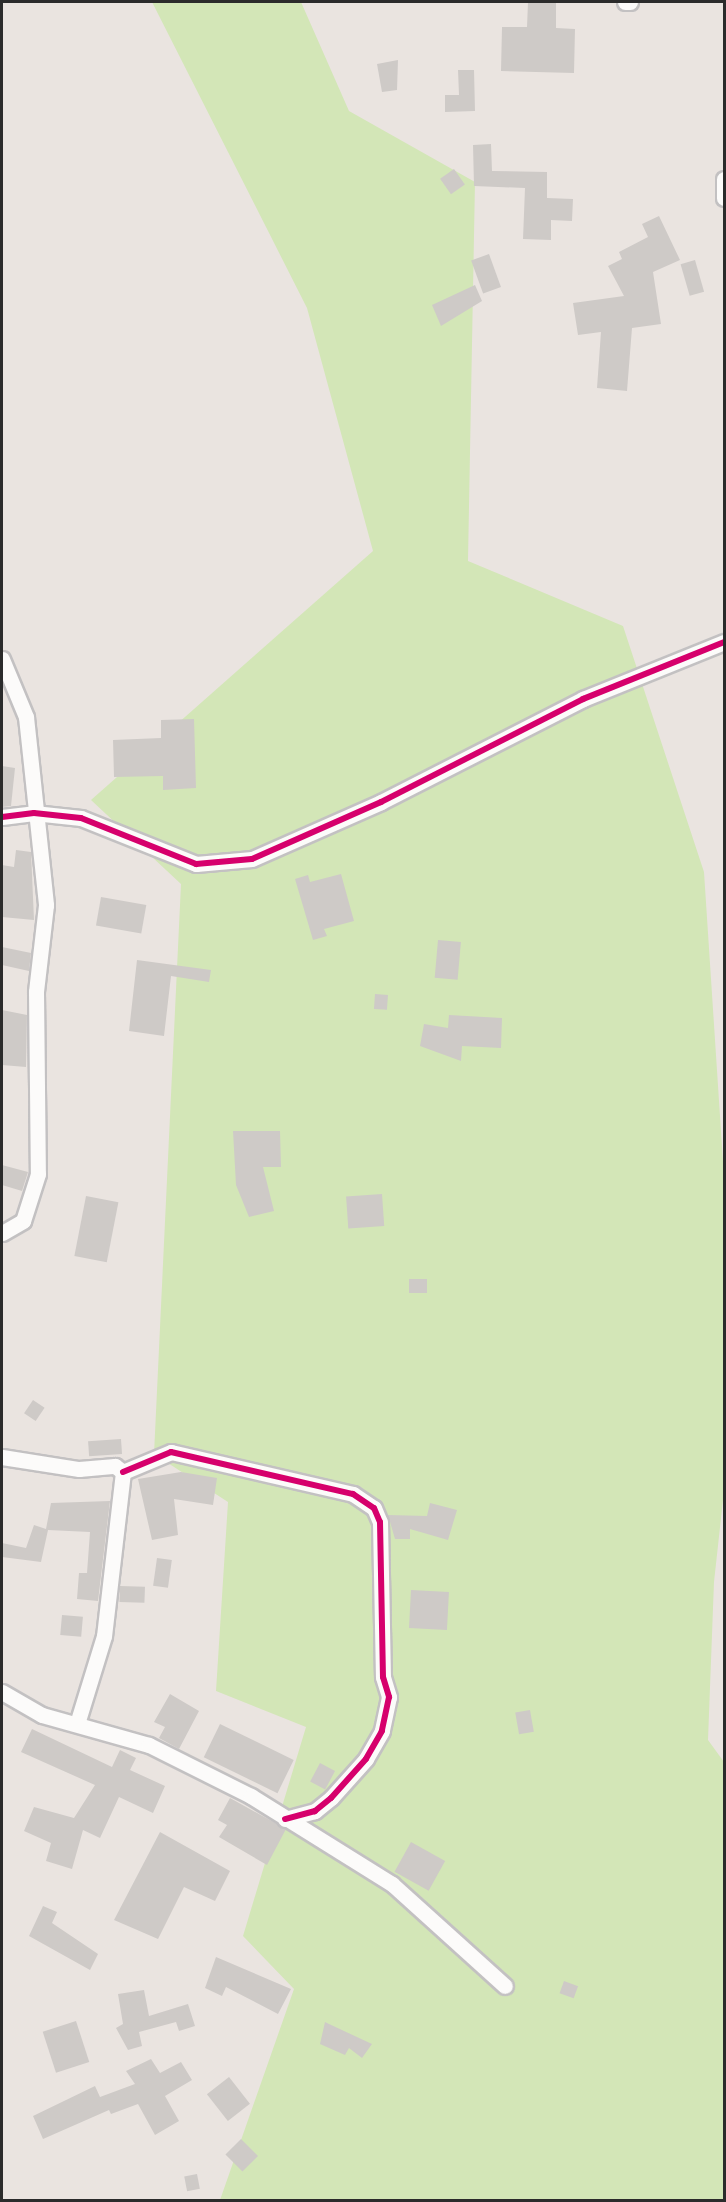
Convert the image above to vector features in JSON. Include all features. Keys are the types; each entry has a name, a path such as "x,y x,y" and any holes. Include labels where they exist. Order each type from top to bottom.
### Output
{"street":[{"path":"625,2 630,2"},
{"path":"724,179 724,198"},
{"path":"2,817 34,813 81,818 196,864 252,859 381,802 594,694 724,642"},
{"path":"2,659 26,717 34,813 46,905 36,992 38,1174 23,1221 2,1233"},
{"path":"123,1472 171,1452 353,1494 374,1508 380,1522 383,1677 389,1697 382,1731 366,1759 331,1798 315,1811 285,1819"},
{"path":"2,1457 79,1469 115,1466 123,1472"},
{"path":"77,1724 104,1636 123,1472"},
{"path":"2,1692 42,1715 77,1724 193,1764 392,1884 505,1986"}],"green space":[{"path":"152,2 301,2 349,111 475,182 468,561 623,626 704,872 724,1177 724,1491 714,1582 708,1740 724,1762 724,2200 220,2200 294,1989 243,1936 306,1727 216,1691 228,1502 154,1454 181,884 91,800 373,551 307,308"}],"building":[{"path":"528,2 556,2 556,28 575,29 574,73 501,71 502,27 527,27"},
{"path":"398,60 397,90 382,92 377,64"},
{"path":"458,70 474,70 475,111 445,112 445,95 459,95"},
{"path":"491,144 492,171 547,172 547,198 573,199 572,221 551,220 551,240 523,239 525,188 474,186 473,145"},
{"path":"454,169 465,185 451,194 440,179"},
{"path":"659,216 680,260 653,272 661,324 632,328 627,391 597,388 601,332 578,335 573,303 624,296 608,266 622,259 619,252 648,237 642,224"},
{"path":"489,254 501,287 483,293 471,260"},
{"path":"695,260 704,292 690,296 681,264"},
{"path":"475,285 482,301 441,326 432,305"},
{"path":"194,719 196,788 163,790 163,776 114,777 113,740 161,738 161,720"},
{"path":"2,766 15,768 11,806 2,807"},
{"path":"16,850 31,852 34,920 2,917 2,865 14,867"},
{"path":"341,874 354,921 324,929 327,936 313,940 295,879 308,875 310,882"},
{"path":"101,897 146,905 141,934 96,926"},
{"path":"438,940 461,942 458,980 435,978"},
{"path":"2,947 31,953 29,971 2,965"},
{"path":"137,960 211,970 209,982 171,976 164,1036 129,1031"},
{"path":"375,994 388,995 387,1010 374,1009"},
{"path":"2,1010 27,1015 26,1067 2,1065"},
{"path":"449,1015 502,1018 501,1048 462,1046 461,1061 420,1046 424,1024 448,1028"},
{"path":"233,1131 280,1131 281,1167 263,1167 274,1211 249,1217 236,1185"},
{"path":"2,1165 28,1172 22,1191 2,1185"},
{"path":"382,1194 384,1226 348,1228 346,1197"},
{"path":"86,1196 118,1202 107,1262 74,1256"},
{"path":"409,1279 427,1279 427,1293 409,1293"},
{"path":"33,1400 45,1408 36,1421 24,1413"},
{"path":"121,1439 122,1454 89,1456 88,1441"},
{"path":"181,1472 217,1478 213,1505 174,1499 178,1535 152,1540 138,1479"},
{"path":"110,1501 98,1601 77,1599 79,1573 87,1573 90,1532 48,1530 41,1562 2,1557 2,1543 26,1548 34,1525 46,1529 51,1503"},
{"path":"430,1503 457,1510 448,1540 410,1529 410,1539 395,1539 388,1515 427,1516"},
{"path":"157,1558 172,1560 168,1588 153,1586"},
{"path":"120,1586 145,1587 144,1603 119,1602"},
{"path":"411,1590 449,1592 447,1630 409,1628"},
{"path":"62,1615 83,1617 81,1637 60,1635"},
{"path":"170,1694 199,1711 179,1749 159,1738 165,1727 154,1722"},
{"path":"530,1710 534,1732 519,1734 515,1713"},
{"path":"220,1724 294,1760 277,1793 204,1757"},
{"path":"32,1729 112,1767 120,1750 136,1758 130,1770 165,1786 153,1813 119,1797 100,1838 83,1830 72,1869 46,1861 51,1843 24,1831 34,1807 74,1818 95,1785 21,1752"},
{"path":"320,1763 335,1771 325,1790 310,1782"},
{"path":"230,1798 286,1829 267,1865 219,1837 227,1825 218,1820"},
{"path":"160,1832 230,1871 215,1901 184,1887 158,1939 114,1920"},
{"path":"411,1842 445,1861 429,1891 395,1872"},
{"path":"43,1906 57,1912 52,1923 98,1954 90,1970 29,1936"},
{"path":"216,1957 291,1989 278,2014 226,1987 222,1996 205,1988"},
{"path":"564,1981 578,1986 574,1998 560,1993"},
{"path":"144,1990 149,2016 188,2004 195,2026 179,2031 176,2022 139,2032 142,2046 128,2050 116,2028 123,2024 118,1994"},
{"path":"76,2021 89,2062 56,2073 43,2032"},
{"path":"325,2022 372,2044 362,2058 349,2048 345,2055 320,2044"},
{"path":"151,2059 160,2073 181,2062 192,2080 165,2096 179,2121 155,2135 138,2104 111,2114 109,2110 43,2139 33,2116 95,2086 100,2097 135,2084 126,2071"},
{"path":"229,2077 250,2104 228,2121 207,2094"},
{"path":"241,2139 258,2156 242,2172 225,2155"},
{"path":"197,2174 200,2189 187,2191 184,2176"}],"cycle path":[{"path":"2,817 34,813 81,818 196,864 252,859 381,802 583,699 724,642"},
{"path":"123,1472 171,1452 353,1494 374,1508 380,1522 383,1677 389,1697 382,1731 366,1759 331,1798 315,1811 285,1819"}]}
